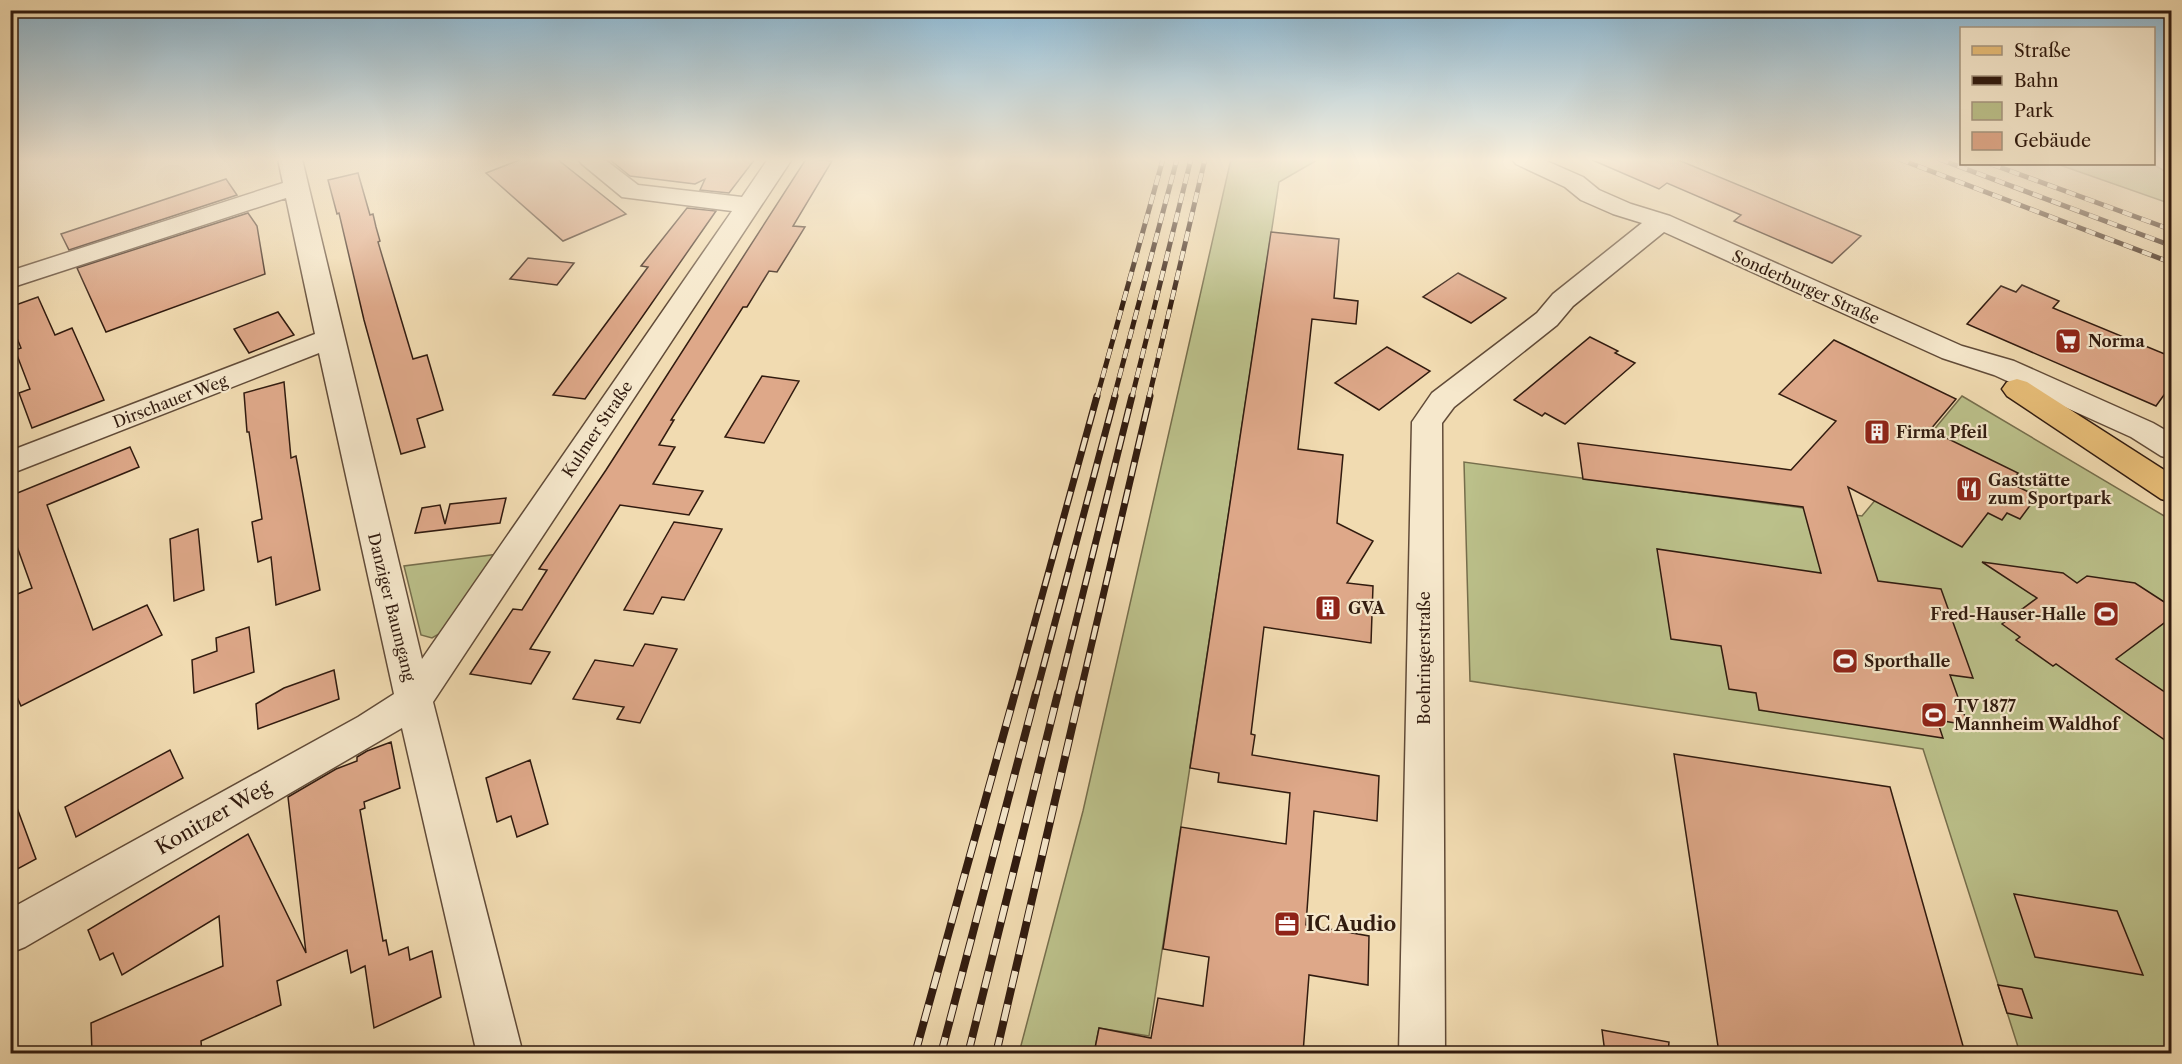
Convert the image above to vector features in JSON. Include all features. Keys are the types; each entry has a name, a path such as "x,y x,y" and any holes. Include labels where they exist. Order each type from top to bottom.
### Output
{"main road":[{"path":"2017,389 2062,421 2123,457 2170,481"}],"street":[{"path":"10,280 198,209"},
{"name":"Danziger Baumgang","path":"300,209 414,700 500,1053"},
{"name":"Kulmer Straße","path":"414,700 747,209"},
{"name":"Sonderburger Straße","path":"1621,209 1672,226 1952,352 2004,368 2142,430 2172,448"},
{"name":"Boehringerstraße","path":"1422,1053 1427,422 1443,400 1547,319 1587,304 1672,226"},
{"name":"Dirschauer Weg","path":"10,463 329,339"},
{"name":"Sonderburger Straße","path":"1952,352 1995,380 2133,442 2172,454"},
{"name":"Konitzer Weg","path":"10,932 371,728 414,700"}],"green space":[{"path":"1220,209 1275,209 1149,1036 1099,1028 1094,1053 1019,1053 1083,811"},
{"name":"TV 1877 Mannheim Waldhof","path":"1962,396 2171,520 2171,1053 2020,1053 1923,749 1470,681 1464,462 1862,516"},
{"path":"499,554 446,630 432,638 421,635 404,566"}],"building":[{"path":"137,209 195,209 69,250 61,234"},
{"path":"336,209 368,209 370,215 373,214 380,241 378,242 413,359 427,355 443,410 417,419 425,447 401,454 364,320 339,213 337,214"},
{"path":"526,209 619,209 626,214 563,241"},
{"path":"686,209 716,211 585,399 553,395 648,267 641,266"},
{"path":"774,209 803,209 793,226 805,227 777,272 769,271 747,307 743,307 671,420 674,420 659,445 675,447 653,484 703,491 689,515 620,505 530,649 550,652 531,684 470,674 513,609 522,610 547,570 539,569 606,470"},
{"path":"1726,209 1795,209 1861,236 1832,263 1734,221 1741,215"},
{"path":"248,213 257,226 265,274 106,332 77,268"},
{"path":"1271,232 1339,239 1334,298 1358,301 1356,324 1312,319 1298,449 1343,455 1337,523 1373,541 1347,583 1373,586 1371,643 1264,627 1251,734 1255,735 1252,755 1379,776 1377,821 1314,811 1306,925 1369,936 1368,985 1309,975 1303,1053 1094,1053 1099,1028 1151,1038 1158,998 1203,1006 1209,957 1163,949 1181,827 1286,844 1290,793 1218,782 1219,773 1190,768"},
{"path":"528,258 574,263 557,285 510,279"},
{"path":"1458,273 1506,298 1471,323 1423,297"},
{"name":"Norma","path":"2022,285 2059,301 2053,308 2172,357 2172,384 2156,406 1967,324 2001,286 2016,292"},
{"path":"38,297 55,335 72,328 104,400 32,428 19,393 30,389 15,350 21,348 10,321 10,307"},
{"path":"278,312 294,335 249,353 234,329"},
{"path":"1590,337 1618,351 1615,353 1635,363 1565,424 1545,413 1542,416 1514,400"},
{"path":"1834,340 1956,399 1930,430 2018,473 2010,483 2037,496 2020,519 2007,513 2002,520 1988,513 1962,547 1848,487 1878,581 1941,589 1973,678 1950,675 1968,725 1937,720 1943,738 1759,710 1756,693 1729,689 1721,646 1671,639 1657,549 1821,573 1803,507 1583,479 1578,443 1791,470 1836,421 1779,394"},
{"path":"1387,347 1430,371 1379,410 1335,383"},
{"path":"762,376 799,381 764,443 725,437"},
{"path":"284,382 291,458 296,456 320,590 276,605 271,557 258,562 252,522 262,519 249,432 247,432 244,393"},
{"path":"130,447 139,467 47,505 93,630 147,605 162,635 21,706 10,681 10,597 32,588 10,527 10,496"},
{"path":"506,498 500,523 415,533 422,508 440,505 445,524 450,504"},
{"path":"674,522 722,529 684,600 662,597 653,614 624,610"},
{"path":"198,529 204,590 174,601 170,539"},
{"path":"1982,562 2063,573 2077,583 2087,576 2135,583 2172,607 2172,617 2116,659 2172,697 2172,745 2056,664 2053,666 2016,640 2020,637 2002,624 2037,598"},
{"path":"249,627 254,672 194,693 192,660 217,651 216,638"},
{"path":"645,644 677,649 640,723 617,719 624,707 573,699 595,660 633,666"},
{"path":"334,670 339,699 258,729 256,704 284,688"},
{"path":"391,742 400,788 364,802 365,808 360,810 383,941 386,940 389,955 408,947 410,960 432,951 441,997 374,1028 365,966 351,973 347,950 277,981 281,1005 201,1041 202,1053 92,1053 91,1023 223,966 219,916 122,975 113,953 100,960 88,930 248,834 306,953 288,797 336,769 357,761 357,757 367,751"},
{"path":"170,750 183,778 76,837 65,807"},
{"path":"1674,754 1890,787 1965,1053 1719,1053"},
{"path":"530,760 548,824 517,837 511,816 497,822 486,778"},
{"path":"13,797 36,859 10,873 10,798"},
{"path":"2014,894 2117,911 2143,975 2035,957"},
{"path":"1998,985 2022,989 2032,1018 2007,1013"},
{"path":"1602,1030 1669,1042 1668,1053 1605,1053"}],"railway":[{"path":"1097,397 1149,209"},
{"path":"1114,397 1164,209"},
{"path":"1132,397 1179,209"},
{"path":"1149,397 1193,209"},
{"path":"2029,209 2172,263"},
{"path":"2072,209 2172,246"},
{"path":"2113,209 2172,230"},
{"path":"1015,694 1097,396"},
{"path":"1036,694 1115,396"},
{"path":"1058,694 1132,396"},
{"path":"1080,694 1150,396"},
{"path":"915,1054 1015,693"},
{"path":"941,1054 1036,693"},
{"path":"968,1054 1058,693"},
{"path":"996,1054 1080,693"}],"place":[{"name":"Norma","path":"2068,341"},
{"name":"Firma Pfeil","path":"1877,432"},
{"name":"Gaststätte zum Sportpark","path":"1969,489"},
{"name":"GVA","path":"1328,608"},
{"name":"Fred-Hauser-Halle","path":"2106,614"},
{"name":"Sporthalle","path":"1845,661"},
{"name":"TV 1877 Mannheim Waldhof","path":"1934,715"},
{"name":"IC Audio","path":"1287,924"}]}
